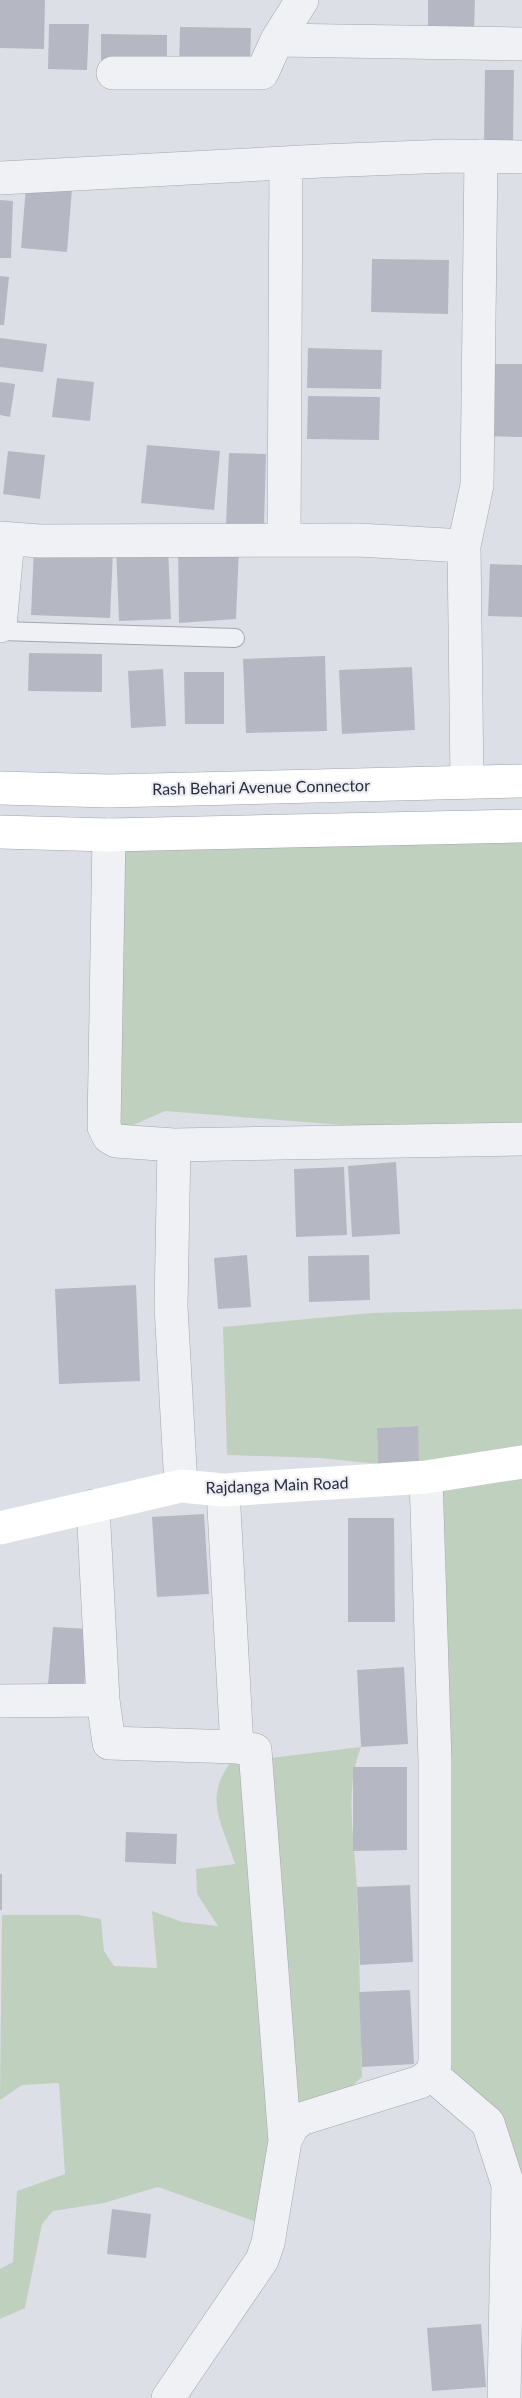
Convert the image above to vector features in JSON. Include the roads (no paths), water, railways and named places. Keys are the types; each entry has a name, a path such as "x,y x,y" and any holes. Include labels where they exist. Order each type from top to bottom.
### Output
{"main road":[{"name":"Rash Behari Avenue Connector","path":"0,788 109,791 522,781"},
{"path":"0,832 109,835 522,826"},
{"name":"Rajdanga Main Road","path":"0,1528 181,1486 223,1490 426,1477 522,1462"}],"street":[{"path":"112,73 262,73 277,40 302,0"},
{"path":"277,40 522,44"},
{"path":"467,782 464,546 477,485 481,156"},
{"path":"0,178 286,163 522,156"},
{"path":"284,540 286,163"},
{"path":"0,629 4,538 358,540 464,546"},
{"path":"109,835 104,1127 109,1137 116,1141 174,1145 522,1139"},
{"path":"174,1145 171,1307 181,1486"},
{"path":"285,2141 292,2127 301,2119 420,2082 431,2074 436,2053 435,1761 426,1477"},
{"path":"223,1490 237,1747"},
{"path":"93,1506 103,1700 109,1743 237,1747 255,1750 285,2141 268,2243 262,2260 168,2398"},
{"path":"0,1701 103,1700"},
{"path":"431,2074 488,2123 508,2185 504,2398"}],"lane":[{"path":"0,629 235,638"}]}
